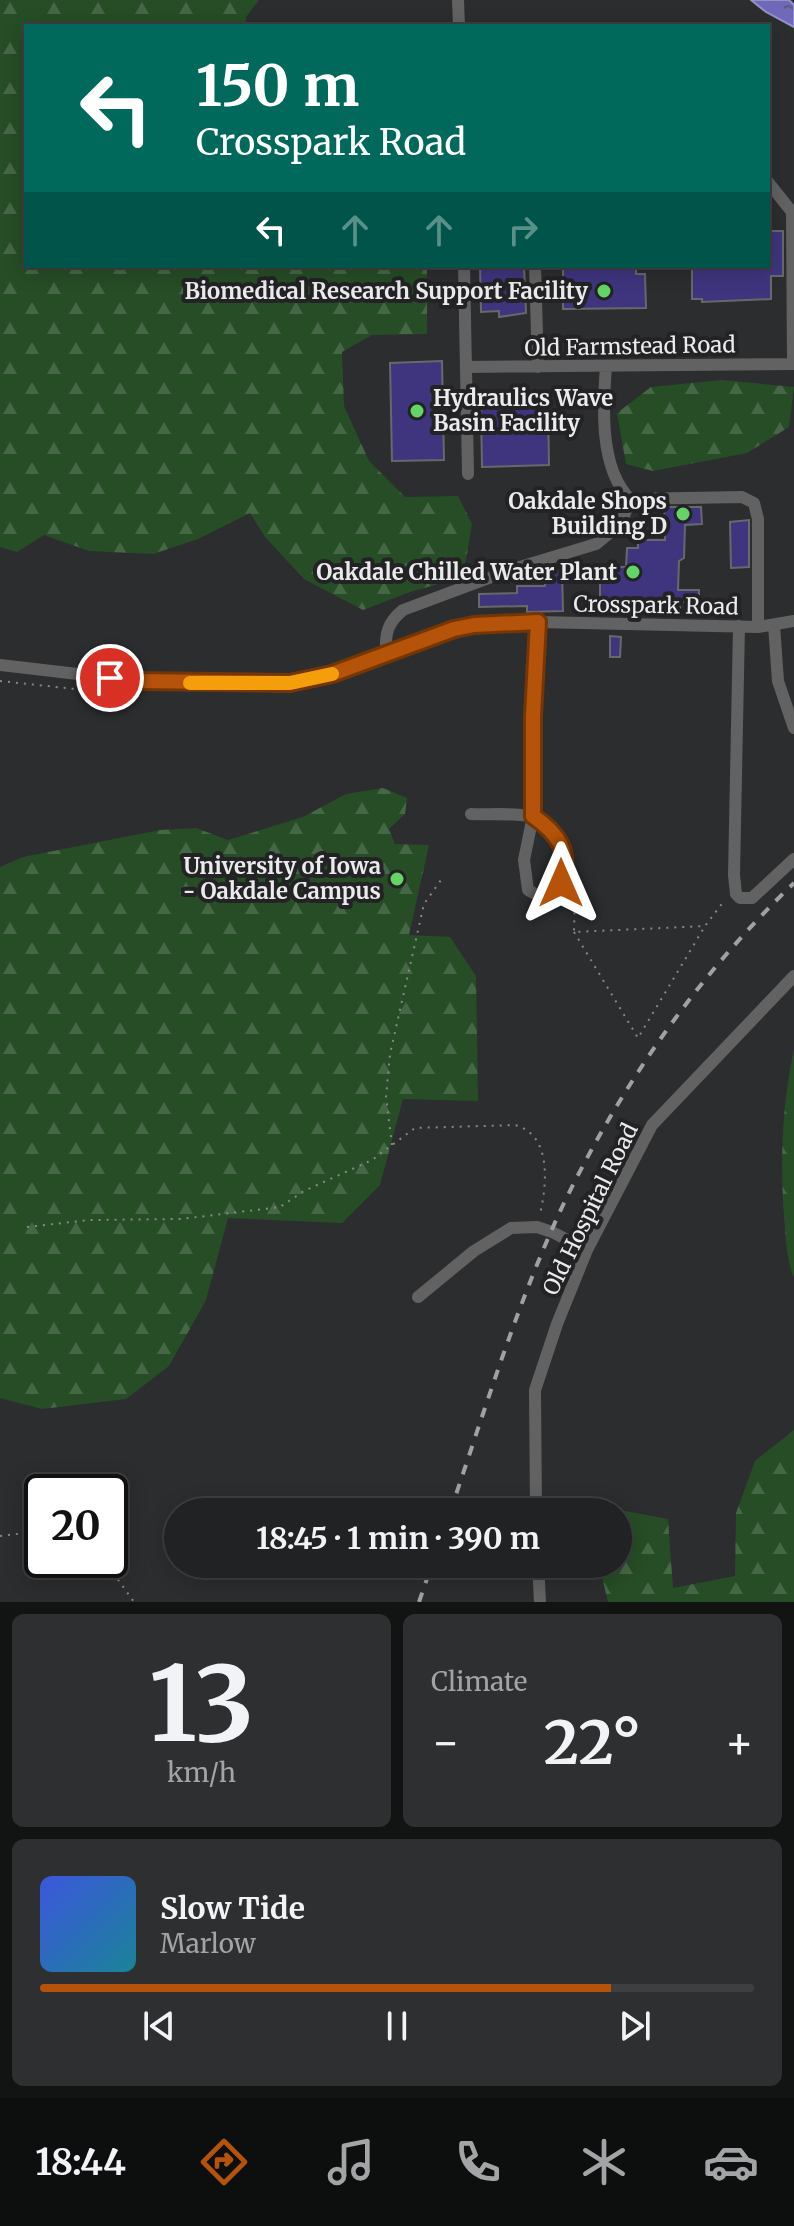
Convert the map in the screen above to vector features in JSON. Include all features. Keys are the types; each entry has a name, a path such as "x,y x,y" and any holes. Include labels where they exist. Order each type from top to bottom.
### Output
{"street":[{"path":"458,0 459,24"},
{"path":"770,184 792,212 794,364"},
{"path":"464,268 468,474"},
{"path":"535,268 538,367"},
{"name":"Old Farmstead Road","path":"466,367 794,364"},
{"path":"606,366 603,431 621,491 630,499 742,497 754,503 758,519 758,627"},
{"path":"386,654 385,637 390,620 403,610 510,570 596,544 624,516 630,499"},
{"name":"Crosspark Road","path":"0,665 138,681 290,683 332,674 454,629 474,625 538,622 758,627 794,621"},
{"path":"471,814 533,816 553,833 564,851 566,866 561,883 548,895 537,895 528,890 524,860 533,816 533,716 538,622"},
{"path":"774,625 778,681 794,728"},
{"path":"739,626 736,894 740,898 752,898 794,859"},
{"name":"Old Hospital Road","path":"536,1498 535,1390 587,1250 652,1125 794,976"},
{"path":"418,1297 474,1251 511,1228 537,1227 587,1250"},
{"path":"539,1578 540,1602"}],"path":[{"path":"0,681 129,694 138,681"},
{"path":"392,1145 386,1097 390,1054 424,904 441,880"},
{"path":"561,883 575,892 574,932 638,1038 705,926 725,900"},
{"path":"574,932 705,926"},
{"path":"27,1227 90,1220 181,1219 280,1207 304,1191 372,1160 415,1128 500,1125 527,1128 539,1143 546,1171 537,1227"},
{"path":"0,1536 24,1533"},
{"path":"117,1578 134,1602"}],"green space":[{"path":"0,0 259,0 246,17 245,24 24,24 24,268 427,268 427,334 372,335 342,352 344,406 369,461 405,497 458,496 472,524 463,577 363,610 304,579 265,537 250,513 198,539 153,554 89,551 44,535 17,552 0,547"},
{"path":"722,380 794,387 789,427 747,453 653,471 626,464 617,413 651,387"},
{"path":"383,788 407,798 405,814 389,829 395,844 429,845 409,935 450,937 476,976 478,1101 403,1099 380,1185 342,1223 228,1218 206,1300 169,1366 126,1399 42,1409 0,1398 0,867 23,857 160,830 196,828 228,840 303,817 346,794"},
{"path":"794,1049 794,1278 787,1248 782,1175 785,1112"},
{"path":"794,1430 794,1602 608,1602 602,1578 632,1578 632,1512 668,1519 673,1588 735,1576 736,1513 755,1461"}],"water":[{"path":"751,0 789,0 794,5 794,27 766,12"}],"building":[{"path":"770,231 783,231 783,276 771,276 771,299 702,302 702,299 692,299 692,268 770,268"},
{"path":"480,268 524,268 526,313 499,317 499,311 481,312"},
{"name":"Biomedical Research Support Facility","path":"563,268 636,268 636,274 645,274 646,308 563,309"},
{"name":"Hydraulics Wave Basin Facility","path":"442,361 444,460 392,461 390,363"},
{"path":"548,407 549,465 482,467 481,408"},
{"name":"Oakdale Chilled Water Plant","path":"664,507 701,507 702,524 685,525 684,558 679,561 678,590 699,590 699,602 680,602 680,614 638,614 638,598 600,598 600,578 588,577 588,566 626,567 627,548 638,548 638,540 665,540"},
{"path":"749,520 749,567 731,568 730,522"},
{"path":"544,571 562,571 563,611 527,612 527,606 479,607 479,594 517,593 517,586 545,586"},
{"path":"610,636 621,637 620,657 610,657"}],"railway":[{"path":"455,1498 532,1278 564,1203 587,1159 637,1074 694,993 794,883"},
{"path":"419,1602 427,1578"}],"slow traffic":[{"path":"190,683 290,683 332,674"}],"place":[{"name":"Biomedical Research Support Facility","path":"604,291"},
{"name":"Hydraulics Wave Basin Facility","path":"417,411"},
{"name":"Oakdale Shops Building D","path":"683,514"},
{"name":"Oakdale Chilled Water Plant","path":"633,572"},
{"name":"University of Iowa - Oakdale Campus","path":"397,879"}],"route":[{"path":"110,678 290,683 332,674 454,629 538,622 533,716 533,816 553,833 564,851 566,866 561,883"}]}
